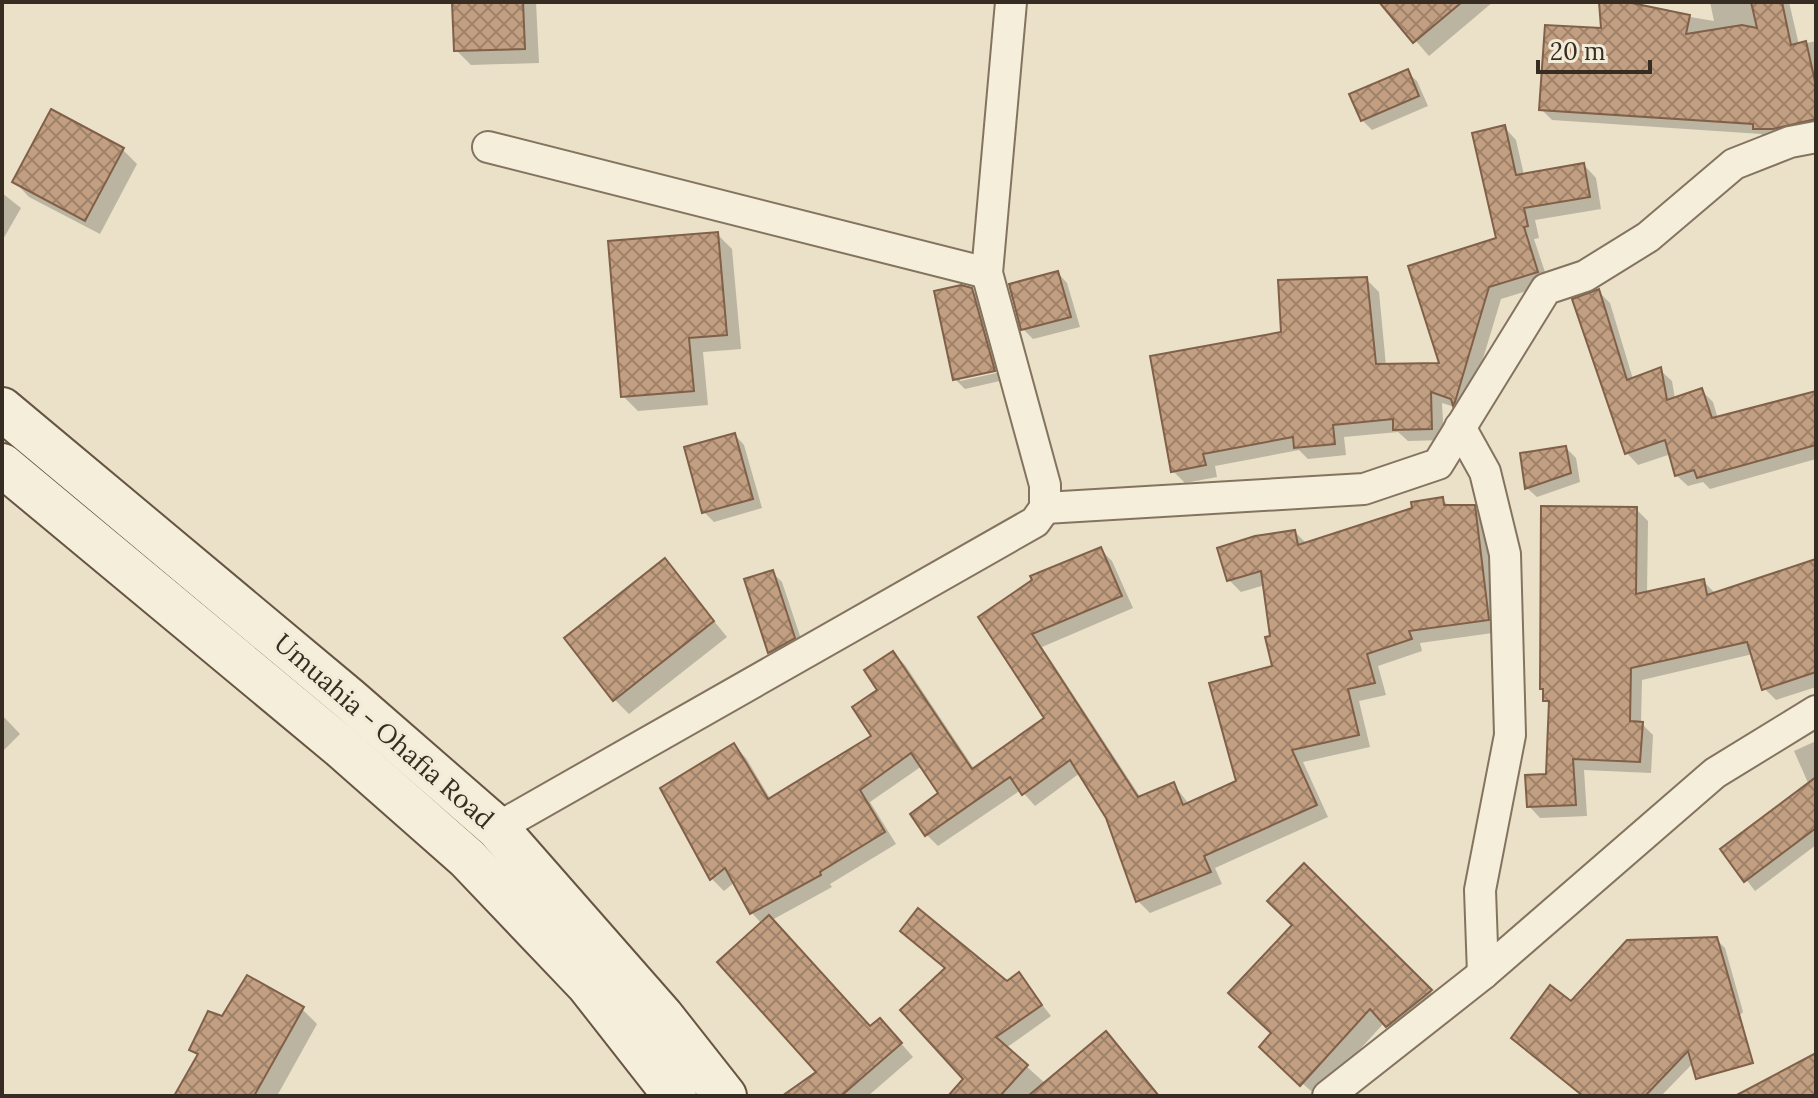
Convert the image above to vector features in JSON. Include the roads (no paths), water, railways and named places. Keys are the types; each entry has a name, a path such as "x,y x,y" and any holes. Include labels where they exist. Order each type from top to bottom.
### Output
{"main road":[{"name":"Umuahia - Ohafia Road","path":"2,409 344,694 497,828 662,1016 725,1096"},
{"name":"Umuahia - Ohafia Road","path":"2,465 319,729 467,858 588,985 675,1096"},
{"path":"319,729 344,694"}],"street":[{"path":"497,828 1035,522 1045,508 1045,485 987,273 1011,2"},
{"path":"1045,508 1364,489 1438,464 1546,289 1585,276 1648,237 1734,164 1790,142 1816,137"},
{"path":"488,147 987,273"},
{"path":"1460,427 1485,472 1505,554 1510,735 1480,890 1483,974"},
{"path":"1328,1096 1483,974 1715,773 1816,711"}]}
